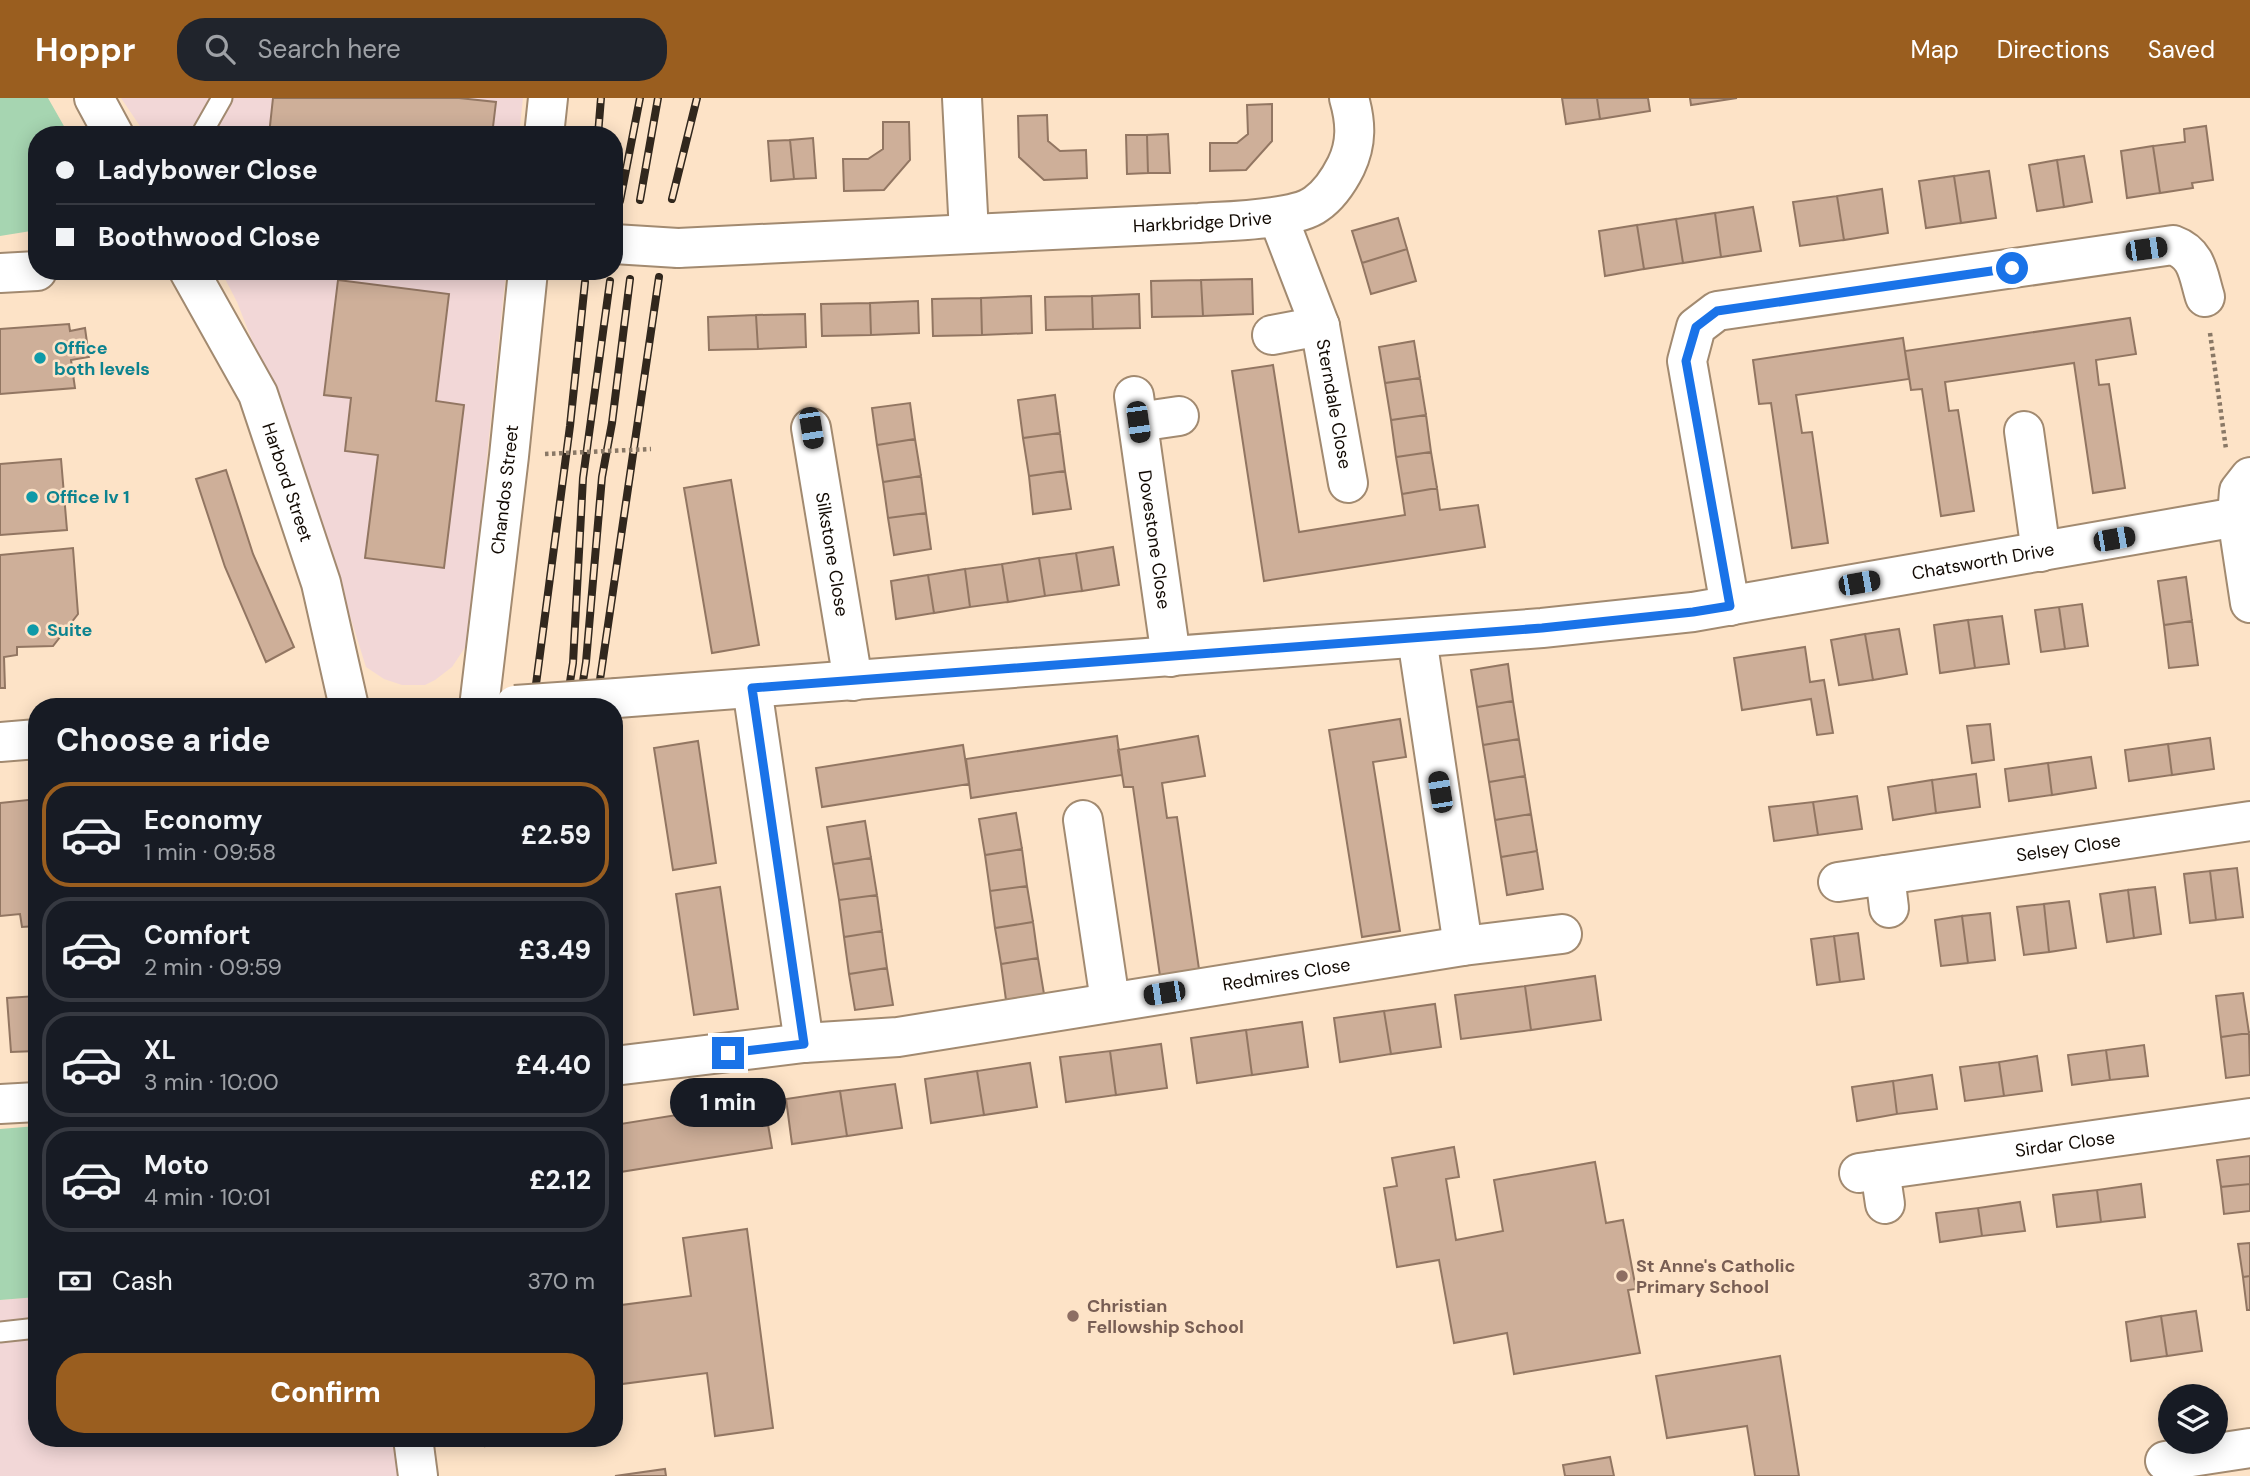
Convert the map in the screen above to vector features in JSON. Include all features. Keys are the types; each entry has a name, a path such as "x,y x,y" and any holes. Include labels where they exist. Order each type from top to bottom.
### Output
{"street":[{"path":"94,98 109,126"},
{"path":"545,126 548,98"},
{"path":"962,98 969,233"},
{"name":"Harkbridge Drive","path":"623,245 689,249 1278,217 1315,206 1338,181 1352,153 1356,120 1349,98"},
{"name":"Sterndale Close","path":"1278,217 1321,326 1348,483"},
{"path":"1730,606 1686,361 1696,327 1717,311 2173,245 2185,249 2195,263 2205,297"},
{"path":"0,273 28,271"},
{"name":"Harbord Street","path":"194,280 258,394 321,583 347,698"},
{"name":"Chandos Street","path":"497,698 509,456 527,280"},
{"name":"Sterndale Close","path":"1272,335 1321,326"},
{"name":"Dovestone Close","path":"1171,657 1136,409 1179,416"},
{"name":"Silkstone Close","path":"811,428 853,681"},
{"path":"2024,432 2041,552"},
{"path":"2242,495 2250,603"},
{"name":"Chatsworth Drive","path":"617,698 1417,638 1693,612 2041,552 2242,495"},
{"path":"1417,638 1463,946"},
{"path":"752,688 804,1044"},
{"path":"0,742 28,740"},
{"path":"1083,820 1110,1001"},
{"name":"Selsey Close","path":"1838,882 1887,891 2250,821"},
{"name":"Redmires Close","path":"623,1061 650,1045 804,1044 898,1037 1463,946 1562,934"},
{"path":"0,1104 28,1102"},
{"name":"Sirdar Close","path":"1875,1182 2250,1118"},
{"path":"414,1447 418,1476"},
{"path":"2165,1461 2250,1448"}],"lane":[{"path":"206,126 222,98"},
{"path":"0,1332 28,1329"}],"path":[{"path":"2205,297 2227,456 2242,495"},
{"path":"545,454 651,449"}],"shaded area":[{"path":"121,98 523,98 520,126 140,126"},
{"path":"226,280 505,280 468,643 452,667 435,680 425,685 402,685 384,679 366,667 310,488 237,302"},
{"path":"28,1298 28,1447 408,1447 412,1476 0,1476 0,1300"}],"green space":[{"path":"0,98 48,98 64,126 28,126 28,231 0,236"},
{"path":"28,1127 28,1298 0,1300 0,1129"}],"building":[{"path":"273,98 459,98 496,102 493,126 270,126"},
{"path":"1562,98 1597,98 1600,119 1566,124"},
{"path":"1597,98 1648,98 1650,111 1600,119"},
{"path":"1690,98 1737,98 1691,105"},
{"path":"1272,104 1272,141 1246,170 1210,171 1210,143 1237,143 1248,134 1247,105"},
{"path":"1047,115 1048,141 1060,151 1086,150 1087,178 1044,180 1019,157 1018,116"},
{"path":"883,122 909,122 910,160 884,190 844,191 843,159 868,159 883,149"},
{"path":"2206,126 2213,180 2192,183 2193,188 2160,193 2153,146 2185,142 2184,129"},
{"path":"1168,134 1170,173 1148,173 1147,135"},
{"path":"1126,135 1147,135 1148,173 1127,174"},
{"path":"813,138 816,178 794,179 790,140"},
{"path":"790,140 794,179 771,181 768,141"},
{"path":"2153,146 2160,193 2127,198 2121,151"},
{"path":"2084,156 2092,202 2064,207 2057,160"},
{"path":"2057,160 2064,207 2037,211 2029,165"},
{"path":"1989,171 1996,218 1961,223 1954,176"},
{"path":"1954,176 1961,223 1926,228 1919,181"},
{"path":"1882,189 1888,233 1844,240 1837,196"},
{"path":"1837,196 1844,240 1800,246 1793,202"},
{"path":"1753,207 1761,251 1721,257 1715,213"},
{"path":"1715,213 1721,257 1683,263 1676,219"},
{"path":"1398,218 1407,249 1362,263 1352,231"},
{"path":"1676,219 1683,263 1644,269 1637,225"},
{"path":"1637,225 1644,269 1605,276 1599,231"},
{"path":"1407,249 1416,281 1371,294 1362,263"},
{"path":"1252,279 1253,314 1203,316 1201,280"},
{"path":"338,280 449,294 436,401 464,405 444,568 365,558 378,455 345,451 351,398 324,395"},
{"path":"1201,280 1203,316 1152,317 1151,281"},
{"path":"1139,294 1140,328 1093,329 1092,296"},
{"path":"1031,296 1032,333 982,335 981,298"},
{"path":"1092,296 1093,329 1046,330 1045,297"},
{"path":"981,298 982,335 933,336 932,299"},
{"path":"918,301 919,333 871,335 870,303"},
{"path":"870,303 871,335 822,336 821,304"},
{"path":"805,314 806,347 758,349 756,315"},
{"path":"756,315 758,349 709,350 708,317"},
{"path":"2130,318 2136,354 2096,360 2099,385 2109,384 2125,488 2093,493 2074,363 1945,382 1949,411 1958,410 1974,511 1941,516 1922,389 1911,390 1905,351"},
{"name":"Office both levels","path":"69,324 70,331 85,328 89,357 71,360 75,388 0,394 0,329"},
{"path":"1903,338 1909,379 1796,395 1802,433 1812,432 1828,543 1792,548 1771,403 1759,404 1753,360"},
{"path":"1414,341 1420,378 1385,383 1379,347"},
{"path":"1273,365 1299,532 1405,515 1402,494 1437,488 1440,510 1478,505 1485,547 1264,581 1232,371"},
{"path":"1420,378 1426,415 1391,420 1385,383"},
{"path":"1055,395 1060,433 1023,438 1018,400"},
{"path":"910,403 915,439 877,445 872,408"},
{"path":"1426,415 1431,452 1396,457 1391,420"},
{"path":"1060,433 1065,471 1029,476 1023,438"},
{"path":"915,439 921,476 883,482 877,445"},
{"path":"1431,452 1437,488 1402,494 1396,457"},
{"name":"Office lv 1","path":"61,459 67,530 0,535 0,464"},
{"path":"226,470 253,554 294,647 266,662 225,567 196,479"},
{"path":"1065,471 1071,509 1033,514 1029,476"},
{"path":"921,476 926,513 888,518 883,482"},
{"path":"731,480 759,645 712,653 684,488"},
{"path":"926,513 931,549 894,555 888,518"},
{"path":"1113,547 1119,585 1082,591 1076,553"},
{"name":"Suite","path":"73,548 78,614 53,646 17,647 17,655 4,657 5,688 0,688 0,555"},
{"path":"1076,553 1082,591 1045,596 1039,558"},
{"path":"1039,558 1045,596 1008,602 1002,564"},
{"path":"1002,564 1008,602 970,607 965,569"},
{"path":"965,569 970,607 934,613 928,575"},
{"path":"928,575 934,613 896,619 891,581"},
{"path":"2186,577 2192,621 2164,625 2158,581"},
{"path":"2082,604 2088,646 2065,649 2059,607"},
{"path":"2059,607 2065,649 2041,652 2035,610"},
{"path":"2002,616 2009,664 1975,668 1968,620"},
{"path":"1968,620 1975,668 1940,673 1934,625"},
{"path":"2192,621 2198,665 2169,668 2164,625"},
{"path":"1899,629 1907,674 1873,680 1865,634"},
{"path":"1865,634 1873,680 1839,685 1831,640"},
{"path":"1805,647 1810,682 1824,680 1833,733 1817,735 1811,699 1742,710 1734,658"},
{"path":"1508,664 1513,701 1477,707 1471,670"},
{"path":"1513,701 1519,739 1483,745 1477,707"},
{"path":"1400,719 1406,757 1373,762 1400,931 1362,937 1329,730"},
{"path":"1990,724 1994,760 1972,763 1967,726"},
{"path":"1117,736 1122,775 971,798 966,759"},
{"path":"1198,736 1205,776 1162,783 1167,818 1177,817 1199,969 1160,976 1133,787 1124,787 1118,750"},
{"path":"2210,738 2214,769 2172,775 2168,744"},
{"path":"1519,739 1525,776 1489,782 1483,745"},
{"path":"698,741 716,863 673,870 654,748"},
{"path":"2168,744 2172,775 2129,781 2125,750"},
{"path":"963,745 969,784 822,807 816,768"},
{"path":"2091,757 2096,788 2052,795 2048,763"},
{"path":"2048,763 2052,795 2009,801 2005,769"},
{"path":"1976,774 1980,807 1936,813 1932,780"},
{"path":"1525,776 1531,814 1495,820 1489,782"},
{"path":"1932,780 1936,813 1893,820 1888,787"},
{"path":"1857,796 1862,829 1818,835 1813,802"},
{"path":"28,800 28,927 22,927 20,914 0,916 0,803"},
{"path":"1813,802 1818,835 1774,841 1769,807"},
{"path":"1016,813 1022,849 985,855 979,819"},
{"path":"1531,814 1537,851 1501,857 1495,820"},
{"path":"865,821 871,858 833,864 827,827"},
{"path":"1022,849 1027,886 990,891 985,855"},
{"path":"1537,851 1543,889 1507,895 1501,857"},
{"path":"871,858 877,895 839,900 833,864"},
{"path":"2237,868 2243,917 2216,920 2210,871"},
{"path":"2210,871 2216,920 2190,923 2184,874"},
{"path":"1027,886 1033,922 995,928 990,891"},
{"path":"720,887 738,1009 694,1015 676,894"},
{"path":"2155,887 2161,934 2134,938 2128,890"},
{"path":"2128,890 2134,938 2107,942 2100,894"},
{"path":"877,895 882,931 844,937 839,900"},
{"path":"2069,901 2076,948 2049,952 2044,904"},
{"path":"2044,904 2049,952 2024,955 2017,907"},
{"path":"1990,913 1995,960 1968,963 1962,916"},
{"path":"1962,916 1968,963 1941,966 1935,920"},
{"path":"1033,922 1038,958 1001,964 995,928"},
{"path":"882,931 887,968 849,974 844,937"},
{"path":"1858,933 1864,979 1840,982 1834,936"},
{"path":"1834,936 1840,982 1817,985 1811,939"},
{"path":"1038,958 1044,994 1006,1000 1001,964"},
{"path":"887,968 893,1005 855,1010 849,974"},
{"path":"1595,976 1601,1020 1531,1030 1525,986"},
{"path":"1525,986 1531,1030 1461,1039 1455,995"},
{"path":"2243,993 2249,1033 2221,1037 2216,996"},
{"path":"28,997 28,1051 11,1052 7,998"},
{"path":"1435,1004 1441,1047 1391,1054 1384,1011"},
{"path":"1384,1011 1391,1054 1340,1062 1334,1018"},
{"path":"1302,1022 1308,1067 1252,1075 1246,1030"},
{"path":"1246,1030 1252,1075 1197,1083 1191,1038"},
{"path":"2249,1033 2250,1075 2226,1078 2221,1037"},
{"path":"1161,1044 1167,1088 1116,1095 1110,1051"},
{"path":"2144,1045 2148,1076 2110,1080 2106,1050"},
{"path":"2106,1050 2110,1080 2072,1085 2068,1055"},
{"path":"1110,1051 1116,1095 1066,1102 1060,1057"},
{"path":"2037,1056 2042,1091 2004,1096 1999,1062"},
{"path":"1999,1062 2004,1096 1965,1101 1960,1067"},
{"path":"1030,1063 1037,1107 984,1115 977,1071"},
{"path":"977,1071 984,1115 931,1123 925,1079"},
{"path":"1932,1075 1937,1109 1897,1114 1893,1081"},
{"path":"1893,1081 1897,1114 1857,1121 1852,1087"},
{"path":"895,1084 902,1128 847,1136 840,1091"},
{"path":"840,1091 847,1136 792,1144 786,1099"},
{"path":"764,1101 772,1148 623,1172 623,1124"},
{"path":"1454,1147 1459,1177 1446,1179 1456,1240 1503,1231 1494,1180 1595,1162 1606,1223 1623,1220 1636,1289 1628,1290 1640,1353 1514,1374 1507,1333 1454,1343 1439,1260 1397,1267 1384,1188 1397,1186 1392,1158"},
{"path":"2250,1156 2250,1184 2221,1187 2217,1160"},
{"path":"2141,1184 2145,1217 2101,1222 2097,1190"},
{"path":"2250,1184 2250,1211 2224,1214 2221,1187"},
{"path":"2097,1190 2101,1222 2057,1227 2053,1195"},
{"path":"2020,1202 2025,1231 1982,1236 1978,1208"},
{"path":"1978,1208 1982,1236 1940,1242 1936,1213"},
{"path":"747,1229 773,1428 715,1436 707,1373 623,1384 623,1305 691,1296 683,1238"},
{"path":"2250,1243 2250,1276 2243,1277 2238,1244"},
{"path":"2250,1276 2250,1310 2247,1310 2243,1277"},
{"path":"2196,1311 2202,1351 2167,1356 2161,1316"},
{"path":"2161,1316 2167,1356 2131,1361 2126,1322"},
{"path":"1780,1356 1799,1476 1755,1476 1747,1426 1667,1438 1656,1376"},
{"path":"1610,1457 1614,1476 1565,1476 1563,1465"},
{"path":"665,1469 666,1476 615,1476"}],"railway":[{"path":"599,126 601,98"},
{"path":"623,186 640,98"},
{"path":"640,200 658,98"},
{"path":"672,199 697,98"},
{"path":"597,698 659,277"},
{"path":"580,698 602,477 612,423 630,279"},
{"path":"567,698 573,663 583,478 610,281"},
{"path":"534,698 570,426 585,282"}],"place":[{"name":"Office both levels","path":"40,358"},
{"name":"Office lv 1","path":"32,497"},
{"name":"Suite","path":"33,630"},
{"name":"St Anne's Catholic Primary School","path":"1622,1276"},
{"name":"Christian Fellowship School","path":"1073,1316"}],"route":[{"path":"728,1053 804,1044 752,688 1542,628 1730,606 1686,361 1696,327 1717,311 2012,268"}]}
